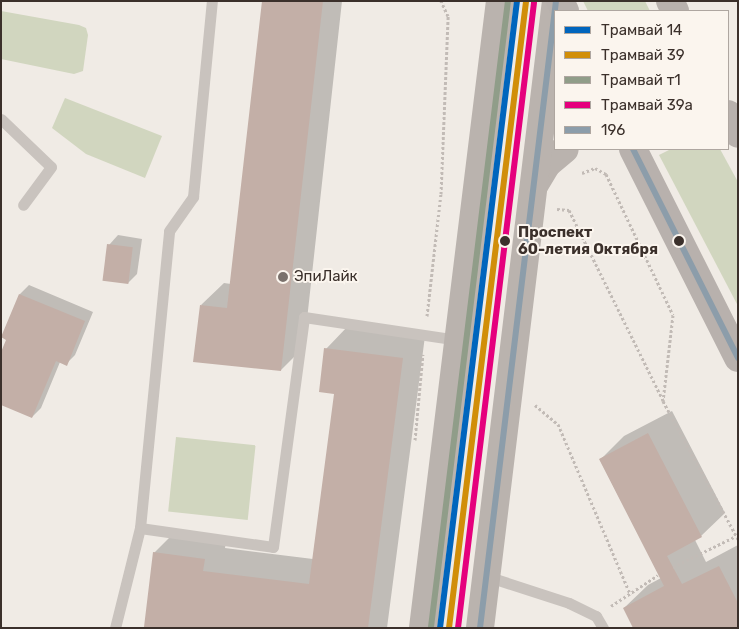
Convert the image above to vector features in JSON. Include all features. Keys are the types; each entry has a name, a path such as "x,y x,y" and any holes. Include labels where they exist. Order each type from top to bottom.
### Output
{"main road":[{"path":"423,628 500,1"},
{"path":"480,628 554,32"},
{"path":"729,116 738,134"},
{"path":"534,185 547,164 564,150"},
{"path":"631,152 738,358"}],"lane":[{"path":"115,628 140,528 169,231 193,197 212,1"},
{"path":"1,119 51,167 23,205"},
{"path":"140,528 273,547 304,317 457,340"},
{"path":"486,576 569,603 596,616 603,628"}],"path":[{"path":"415,442 441,194 448,16 442,1"},
{"path":"576,174 595,168 606,174 673,315 663,401"},
{"path":"550,208 569,210 663,401 737,537 673,567"},
{"path":"528,399 558,424 630,594"},
{"path":"596,616 658,575"}],"green space":[{"path":"583,1 645,1 650,10 588,10"},
{"path":"1,11 79,25 86,28 88,35 83,71 74,74 1,59"},
{"path":"65,98 162,136 145,178 86,154 52,128"},
{"path":"669,150 721,150 738,182 738,306 659,155"},
{"path":"176,437 256,445 248,520 168,512"}],"building":[{"path":"262,1 323,1 281,371 193,362 200,305 227,308"},
{"path":"107,244 133,247 128,284 102,281"},
{"path":"19,294 85,321 67,366 56,361 32,418 1,405 1,352 6,340 1,337"},
{"path":"324,348 403,358 368,628 144,627 153,552 205,559 203,571 309,584 334,394 319,392"},
{"path":"648,433 702,537 667,556 682,584 719,566 738,603 738,628 633,628 623,608 664,586 599,459"}],"tram line":[{"name":"т1","path":"431,627 508,1"},
{"name":"14","path":"440,628 517,1"},
{"name":"39","path":"449,628 526,2"},
{"name":"39а","path":"458,628 534,3"}],"transit line":[{"name":"196","path":"555,10 556,1"},
{"name":"196","path":"480,628 554,18"},
{"name":"196","path":"634,150 738,358"}],"place":[{"name":"Проспект 60-летия Октября","path":"505,241"},
{"name":"ЭпиЛайк","path":"283,277"}]}
